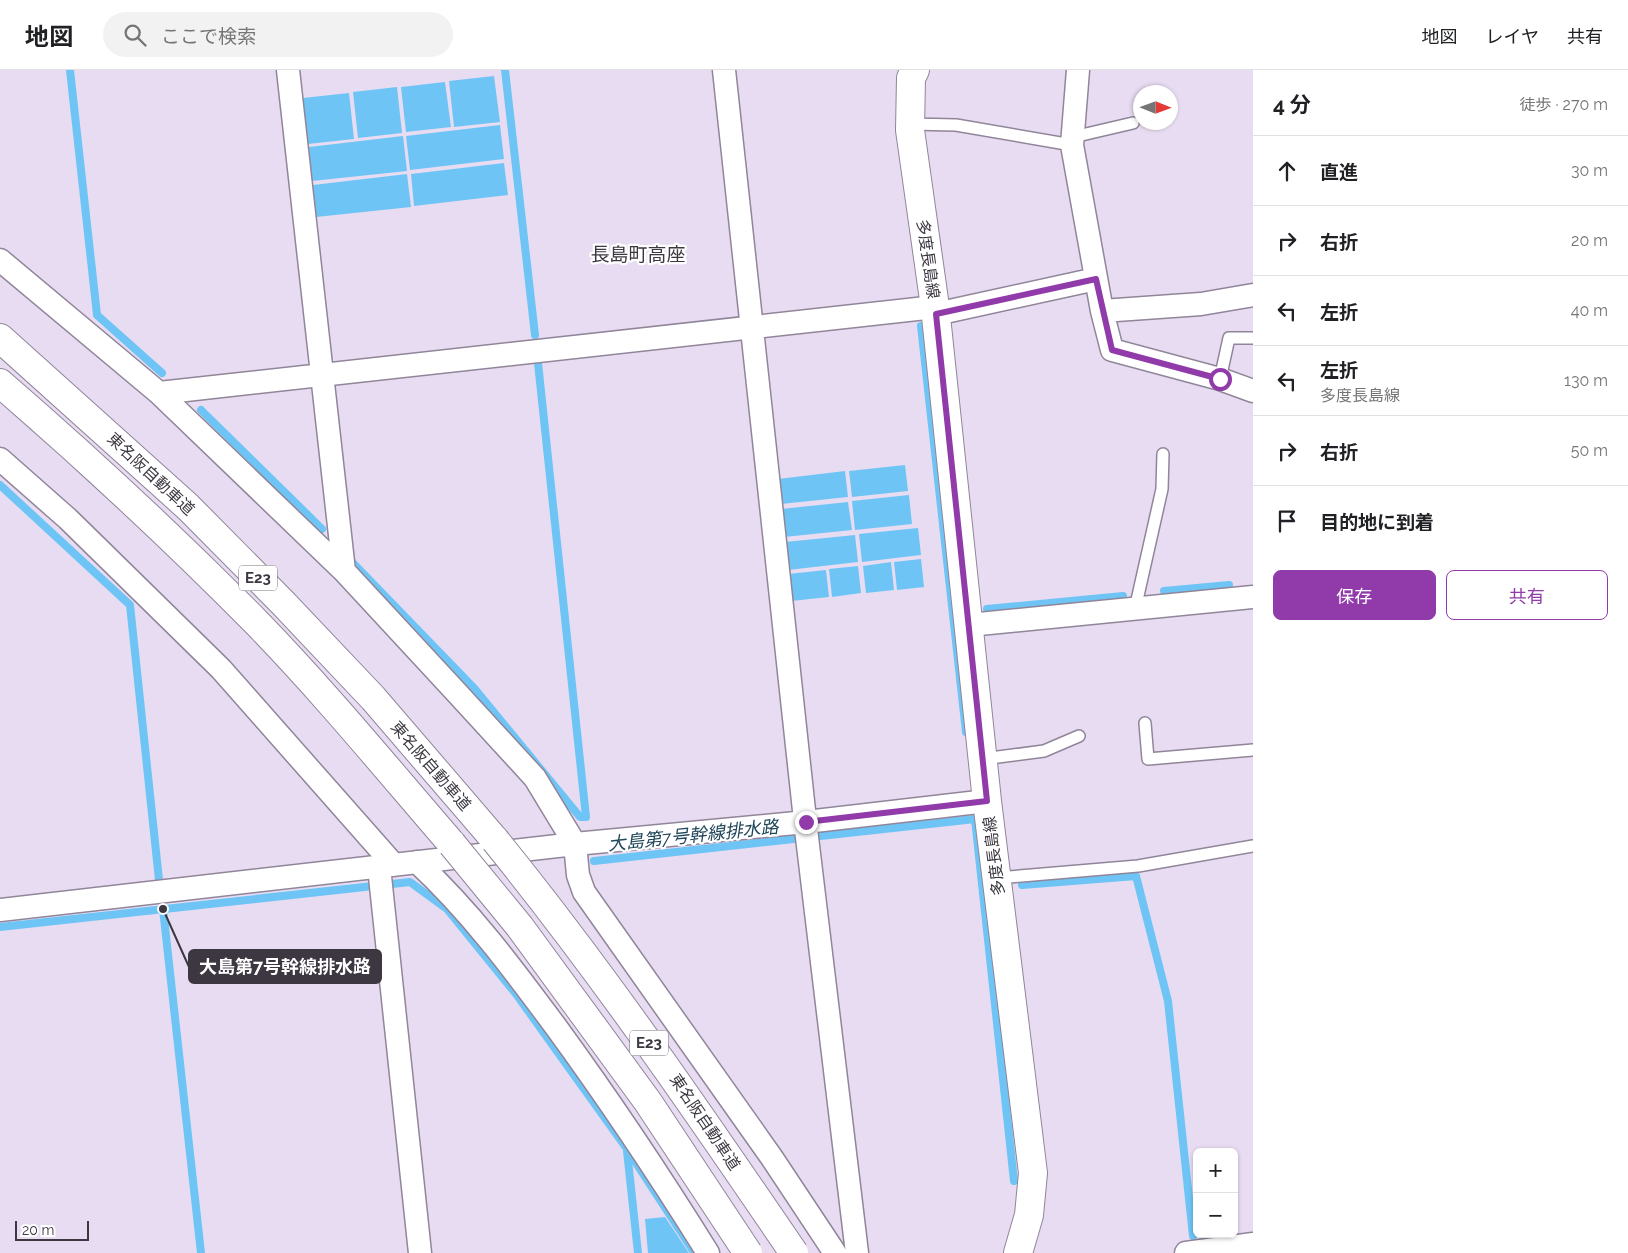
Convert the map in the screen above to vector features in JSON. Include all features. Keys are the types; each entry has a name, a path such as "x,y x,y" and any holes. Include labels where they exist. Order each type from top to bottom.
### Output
{"main road":[{"name":"多度長島線","path":"915,70 911,78 910,124 935,311 987,801 1033,1173 1029,1215 1018,1253"},
{"name":"東名阪自動車道","path":"0,338 180,501 284,603 373,698 495,840 547,904 677,1081 794,1253"},
{"name":"東名阪自動車道","path":"0,384 84,457 258,625 346,721 452,844 520,927 648,1102 748,1253"}],"street":[{"path":"288,70 344,571"},
{"path":"724,70 807,832 857,1253"},
{"path":"1078,70 1072,141 1102,311 1112,350 1220,379 1253,391"},
{"path":"0,260 159,393 344,571 535,778 574,844 578,875 584,892 772,1158 835,1253"},
{"path":"159,393 751,327 935,311 1096,279"},
{"path":"1102,311 1201,304 1253,295"},
{"path":"0,459 68,519 221,669 383,876 420,1253"},
{"path":"969,626 1253,598"},
{"path":"0,910 383,876 417,862 574,844 807,832 987,801"},
{"path":"417,862 450,893 528,989 657,1171 708,1253"},
{"path":"1186,1253 1253,1244"}],"lane":[{"path":"910,124 956,125 1072,141 1133,123"},
{"path":"1220,379 1228,338 1253,338"},
{"path":"1135,609 1162,488 1163,454"},
{"path":"1145,723 1148,759 1253,750"},
{"path":"983,759 1044,751 1080,736"},
{"path":"996,878 1138,866 1253,846"}],"water":[{"path":"494,76 500,122 454,127 449,81"},
{"path":"445,82 451,127 406,132 401,87"},
{"path":"397,87 402,133 358,138 353,92"},
{"path":"349,93 354,139 308,144 303,98"},
{"path":"500,125 504,159 410,170 406,136"},
{"path":"403,136 407,171 312,181 309,147"},
{"path":"504,163 508,195 414,206 411,174"},
{"path":"407,174 411,207 316,217 313,185"},
{"path":"905,465 908,491 852,497 849,471"},
{"path":"845,471 848,497 781,504 778,479"},
{"path":"909,495 912,524 855,530 852,501"},
{"path":"848,502 852,530 784,537 781,509"},
{"path":"918,528 921,555 862,562 859,534"},
{"path":"855,535 858,562 788,570 785,542"},
{"path":"921,559 924,587 897,590 894,562"},
{"path":"891,562 894,590 866,593 863,566"},
{"path":"858,566 861,593 832,597 829,569"},
{"path":"826,570 829,597 791,601 788,574"},
{"path":"665,1217 689,1253 648,1253 645,1219"}],"waterway":[{"path":"70,70 97,315 162,373"},
{"path":"505,70 535,335"},
{"path":"921,326 966,732"},
{"path":"352,562 474,688 580,817 586,817 538,363"},
{"path":"201,410 322,529"},
{"path":"0,485 130,605 159,880"},
{"path":"1164,591 1229,585"},
{"path":"987,609 1123,596"},
{"name":"大島第7号幹線排水路","path":"594,861 975,819 1014,1181"},
{"path":"1022,885 1136,876 1168,1001 1193,1236"},
{"path":"0,927 410,882 447,909 516,994 627,1149 692,1249"},
{"path":"163,909 201,1253"},
{"path":"627,1151 638,1253"}],"place":[{"name":"大島第7号幹線排水路","path":"163,909"}],"district":[{"name":"長島町高座","path":"638,254"}],"route":[{"path":"806,822 987,801 936,314 1096,279 1112,350 1220,379"}]}
